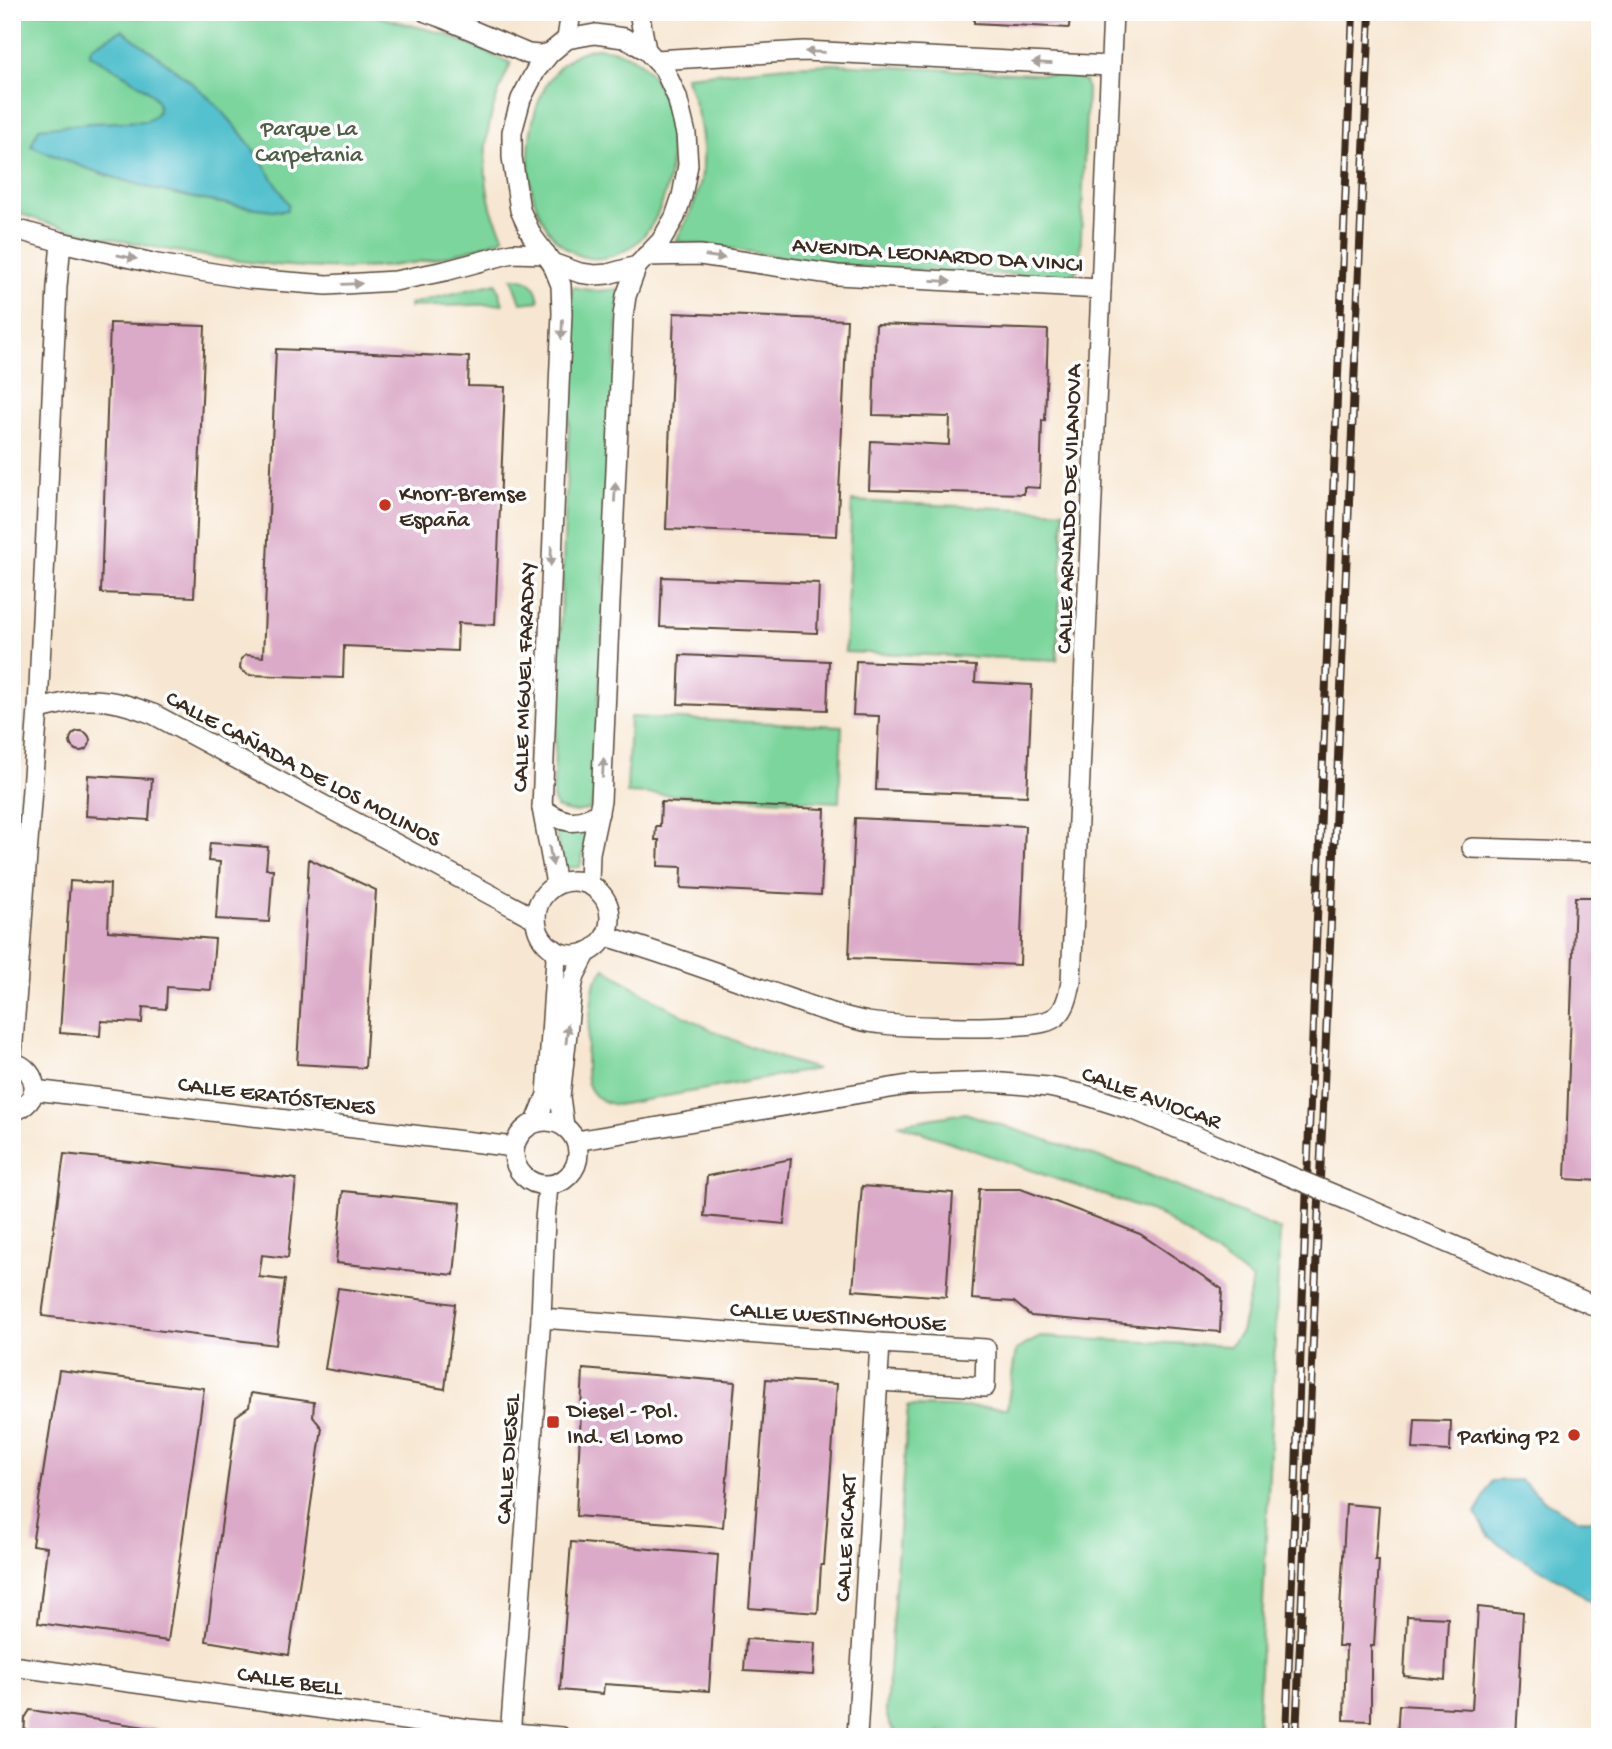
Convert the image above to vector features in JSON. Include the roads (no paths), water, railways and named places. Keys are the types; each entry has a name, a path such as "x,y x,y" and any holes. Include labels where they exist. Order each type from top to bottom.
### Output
{"street":[{"path":"426,12 528,54 550,53"},
{"path":"567,38 571,12"},
{"path":"639,12 651,55"},
{"name":"CALLE ARNALDO DE VILANOVA","path":"606,936 648,948 829,1012 869,1021 904,1026 1032,1025 1047,1023 1064,1007 1072,969 1112,12"},
{"path":"549,259 532,236 520,210 512,157 512,132 521,99 536,70 567,38 595,34 624,38 651,55 664,69 677,97 686,134 688,165 675,217 661,241 642,261 626,296 623,316 601,801 590,853 589,884"},
{"path":"651,55 804,51 1110,66"},
{"path":"12,228 135,259 250,279 327,285 395,281 512,253 549,259 580,273 595,275 608,274 642,261"},
{"path":"12,1055 37,709 61,242"},
{"name":"AVENIDA LEONARDO DA VINCI","path":"642,261 700,255 837,275 1101,289"},
{"name":"CALLE MIGUEL FARADAY","path":"549,259 561,285 562,313 542,808 556,884"},
{"name":"CALLE CAÑADA DE LOS MOLINOS","path":"37,709 85,699 130,705 153,714 536,919"},
{"path":"542,808 563,820 575,822 587,820 599,813"},
{"path":"1472,848 1600,852"},
{"path":"578,881 589,884 599,890 606,900 610,925 606,936 600,944 587,952 569,955 554,949 539,931 537,908 541,899 556,884 578,881"},
{"path":"536,1122 547,1095 556,958 554,949"},
{"path":"570,1133 547,1121 536,1122 527,1127 514,1147 515,1164 520,1173 528,1180 548,1186 567,1178 578,1161 578,1151 560,1097 572,988 575,975 587,952"},
{"path":"12,1062 27,1069 32,1076 34,1090 30,1101 24,1107 12,1111"},
{"name":"CALLE AVIOCAR","path":"570,1133 908,1085 991,1082 1048,1087 1082,1094 1139,1112 1600,1308"},
{"name":"CALLE ERATÓSTENES","path":"34,1090 514,1147"},
{"name":"CALLE DIESEL","path":"511,1735 548,1186"},
{"name":"CALLE WESTINGHOUSE","path":"541,1318 986,1349 985,1387 878,1381"},
{"name":"CALLE RICART","path":"857,1737 880,1343"},
{"name":"CALLE BELL","path":"12,1666 511,1735 561,1737"}],"water":[{"path":"122,30 172,67 219,108 248,142 274,180 289,205 287,210 217,203 154,189 92,170 31,146 39,128 146,121 157,113 158,103 151,94 90,54 93,46"},
{"path":"1521,1480 1546,1502 1576,1519 1600,1520 1600,1609 1571,1587 1515,1555 1489,1536 1476,1514 1492,1481"}],"railway":[{"path":"1286,1737 1353,12"},
{"path":"1296,1737 1370,12"}],"place":[{"name":"Knorr-Bremse España","path":"385,505"},
{"name":"Diesel - Pol. Ind. El Lomo","path":"553,1422"},
{"name":"Parking P2","path":"1574,1435"}],"park label":[{"name":"Parque La Carpetania","path":"309,140"}]}
